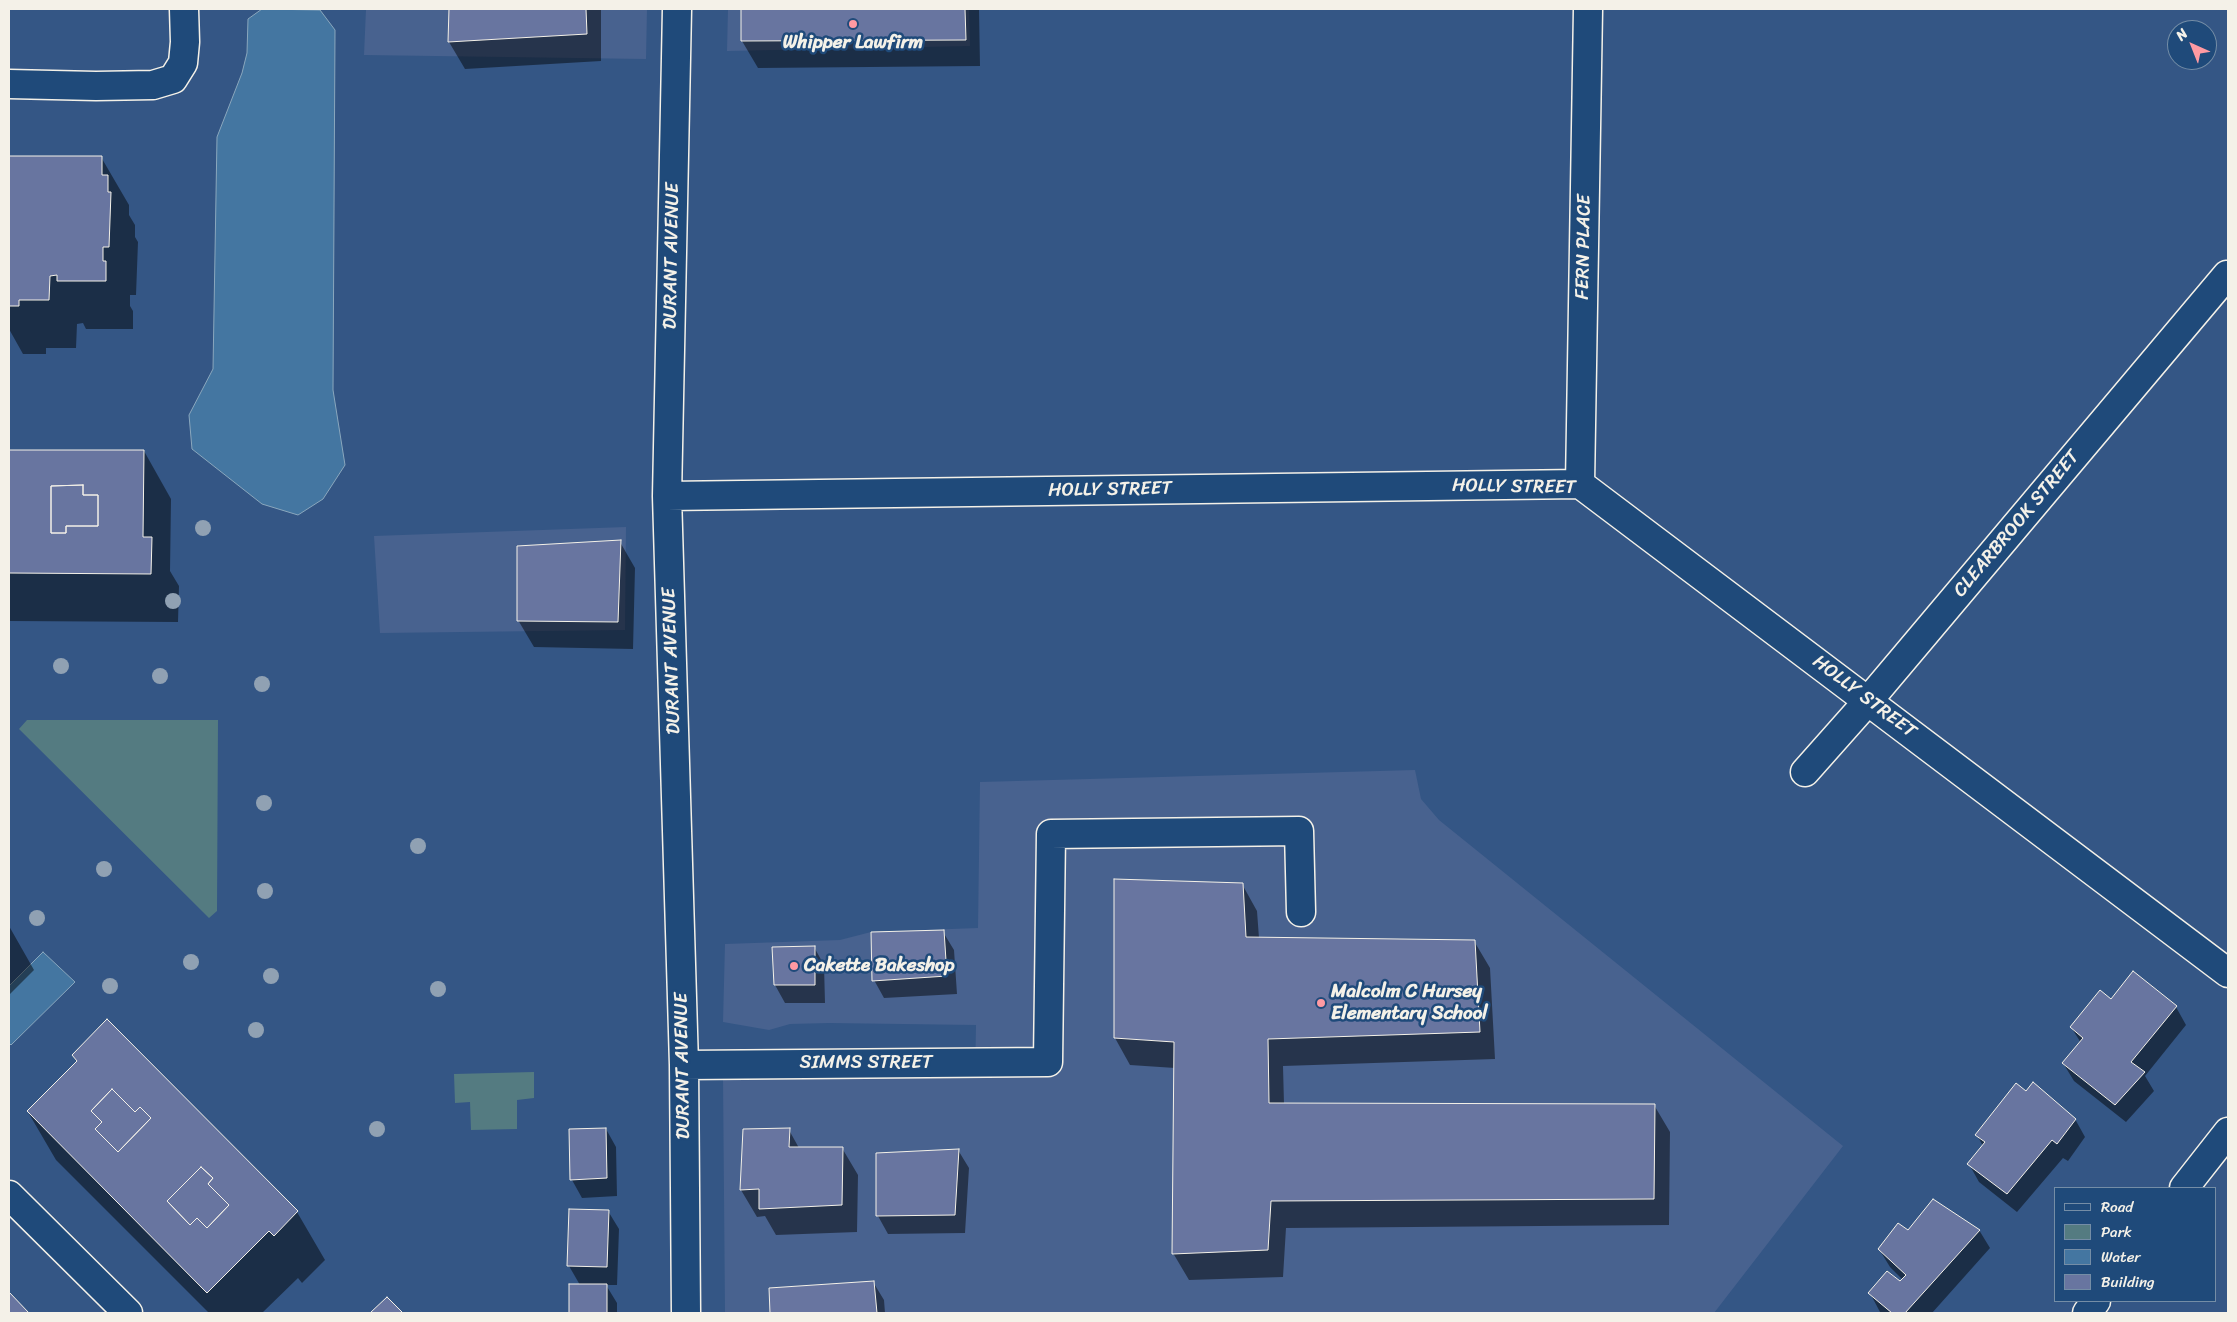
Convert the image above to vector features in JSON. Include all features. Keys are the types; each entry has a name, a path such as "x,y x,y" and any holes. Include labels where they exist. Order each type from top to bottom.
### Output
{"street":[{"path":"9,84 105,86 153,84 173,79 183,63 185,42 184,9"},
{"name":"DURANT AVENUE","path":"677,9 667,496 684,1065 686,1313"},
{"name":"FERN PLACE","path":"1580,484 1588,9"},
{"name":"CLEARBROOK STREET","path":"1805,772 1868,701 2227,275"},
{"name":"HOLLY STREET","path":"667,496 1580,484 2228,973"},
{"name":"SIMMS STREET","path":"684,1065 1048,1062 1051,834 1299,831 1301,912"},
{"path":"2185,1187 2228,1132"},
{"path":"9,1195 128,1313"},
{"path":"2087,1313 2095,1302"}],"shaded area":[{"path":"366,9 647,9 646,59 364,55"},
{"name":"Whipper Lawfirm","path":"728,9 969,9 970,46 727,51"},
{"path":"626,527 625,630 380,633 374,536"},
{"name":"Malcolm C Hursey Elementary School","path":"1415,770 1421,799 1439,820 1843,1146 1714,1313 725,1313 723,1077 975,1078 976,1025 829,1023 790,1024 769,1030 723,1022 725,944 840,940 871,932 978,928 980,782"}],"green space":[{"path":"27,720 218,720 217,911 209,918 19,729"},
{"path":"534,1072 534,1098 517,1100 517,1129 471,1130 470,1102 455,1103 454,1074"}],"water":[{"path":"262,9 320,10 335,30 333,390 345,465 323,499 298,515 262,504 192,449 189,415 213,369 217,137 242,73 247,53 248,19"},
{"path":"43,952 75,982 11,1045 9,1043 9,986"}],"building":[{"path":"449,9 586,9 587,34 448,42"},
{"name":"Whipper Lawfirm","path":"741,9 965,9 966,40 741,41"},
{"path":"9,156 102,156 102,175 108,175 108,192 111,192 109,247 103,247 103,261 106,261 106,281 57,281 57,275 50,276 49,300 19,300 19,306 9,306"},
{"path":"9,450 144,450 143,537 152,537 151,574 9,573","holes":["83,485 83,495 98,495 98,526 66,526 66,533 51,533 51,486"]},
{"path":"83,485 83,495 98,495 98,526 66,526 66,533 51,533 51,486"},
{"path":"621,540 618,622 517,621 517,546"},
{"name":"Malcolm C Hursey Elementary School","path":"1114,879 1243,883 1246,937 1475,940 1480,1032 1268,1039 1269,1103 1655,1104 1654,1199 1271,1201 1268,1250 1172,1254 1174,1042 1114,1038"},
{"path":"944,930 947,976 872,981 871,932"},
{"name":"Cakette Bakeshop","path":"815,946 815,985 774,985 772,947"},
{"path":"2133,971 2177,1006 2131,1062 2145,1072 2115,1105 2062,1063 2083,1038 2070,1027 2100,990 2111,999"},
{"path":"107,1019 298,1211 274,1236 269,1231 207,1293 27,1111 77,1061 72,1055","holes":["112,1089 135,1112 140,1107 151,1118 118,1152 95,1129 102,1122 91,1111","201,1167 213,1178 208,1184 229,1205 207,1228 197,1218 190,1225 167,1201"]},
{"path":"2033,1082 2076,1119 2057,1144 2052,1140 2007,1194 1967,1164 1985,1142 1975,1135 2016,1083 2026,1091"},
{"path":"112,1089 135,1112 140,1107 151,1118 118,1152 95,1129 102,1122 91,1111"},
{"path":"606,1128 607,1178 570,1180 569,1129"},
{"path":"790,1128 789,1147 843,1147 842,1205 759,1209 759,1189 740,1190 743,1129"},
{"path":"959,1149 955,1215 876,1216 876,1153"},
{"path":"201,1167 213,1178 208,1184 229,1205 207,1228 197,1218 190,1225 167,1201"},
{"path":"1933,1199 1980,1230 1905,1313 1892,1313 1868,1293 1887,1271 1900,1281 1906,1275 1878,1249 1898,1223 1908,1230"},
{"path":"569,1209 609,1210 607,1267 567,1266"},
{"path":"874,1281 877,1313 770,1313 769,1288"},
{"path":"569,1284 607,1284 607,1313 569,1313"},
{"path":"9,1292 29,1313 9,1313"},
{"path":"387,1297 403,1313 370,1313"}],"place":[{"name":"Whipper Lawfirm","path":"853,24"},
{"name":"Cakette Bakeshop","path":"794,966"},
{"name":"Malcolm C Hursey Elementary School","path":"1321,1003"}]}
